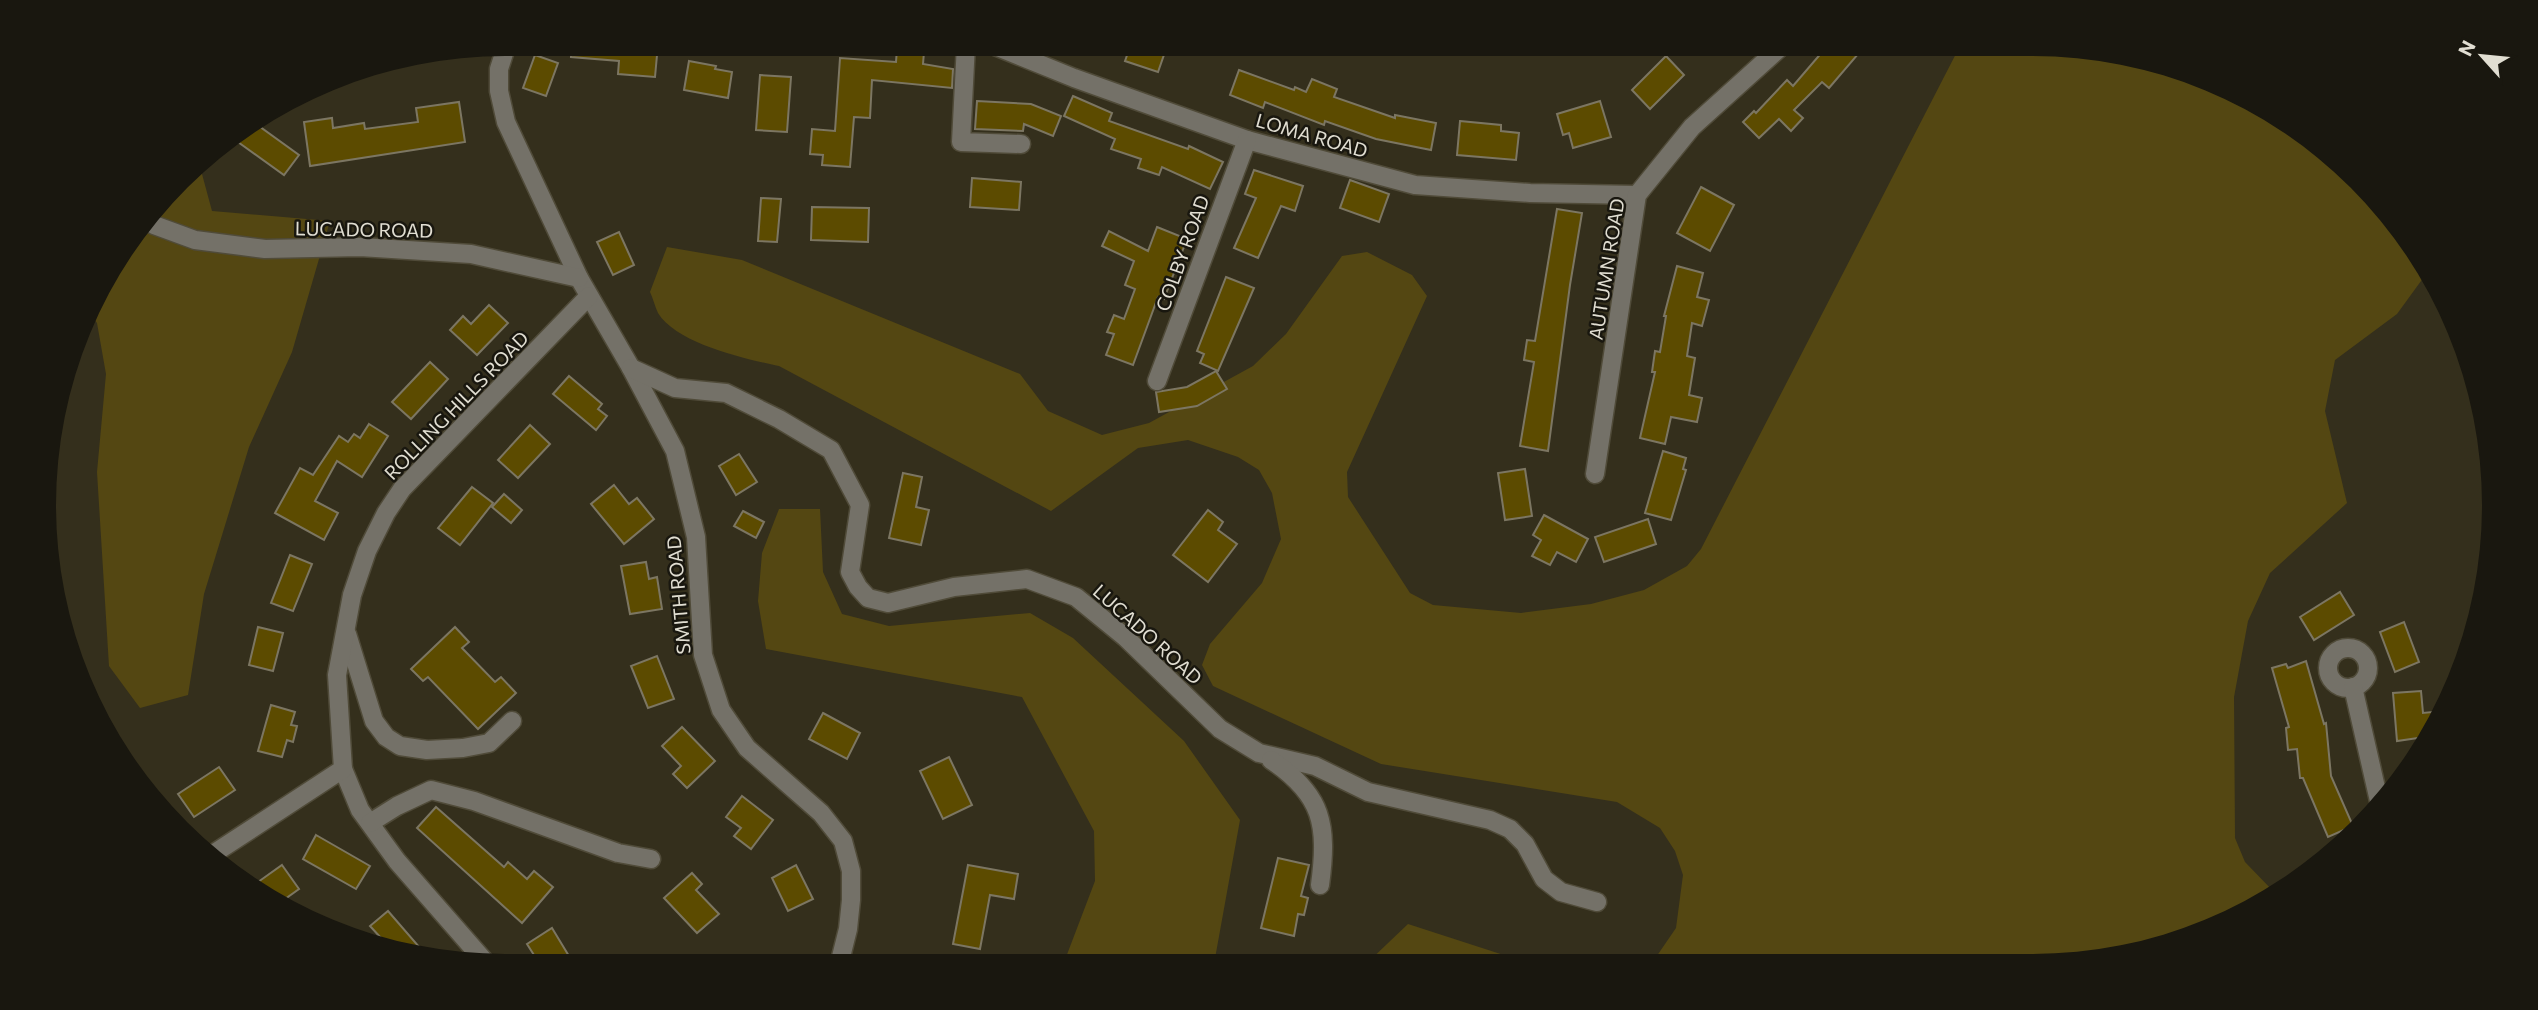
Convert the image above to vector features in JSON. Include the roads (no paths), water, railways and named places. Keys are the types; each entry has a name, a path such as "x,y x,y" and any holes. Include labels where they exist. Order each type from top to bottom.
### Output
{"street":[{"name":"SMITH ROAD","path":"502,56 499,91 506,122 579,278 631,368 674,452 696,537 703,655 721,710 747,748 821,813 844,841 852,872 848,929 842,954"},
{"path":"965,56 961,142 1021,144"},
{"name":"LOMA ROAD","path":"1019,56 1247,140 1415,185 1530,193 1637,195"},
{"name":"AUTUMN ROAD","path":"1595,474 1637,195 1692,127 1771,56"},
{"name":"COLBY ROAD","path":"1157,381 1247,140"},
{"name":"LUCADO ROAD","path":"154,225 195,240 265,249 360,247 471,254 579,278"},
{"name":"ROLLING HILLS ROAD","path":"477,953 397,861 360,810 343,769 337,676 352,595 367,551 386,513 402,489 589,296"},
{"name":"LUCADO ROAD","path":"631,368 675,388 726,393 779,419 831,450 860,505 850,572 868,598 888,603 954,587 1027,579 1076,597 1125,636 1220,729 1259,752 1315,766 1368,792 1500,824 1510,829 1525,844 1544,879 1561,892 1597,902"},
{"path":"346,630 374,720 386,737 400,746 428,750 489,743 512,721"},
{"path":"2353,687 2377,793"},
{"path":"1259,752 1286,770 1308,791 1318,811 1325,849 1320,885"},
{"path":"219,851 343,769"},
{"path":"369,823 431,790 474,801 618,853 651,859"}]}
